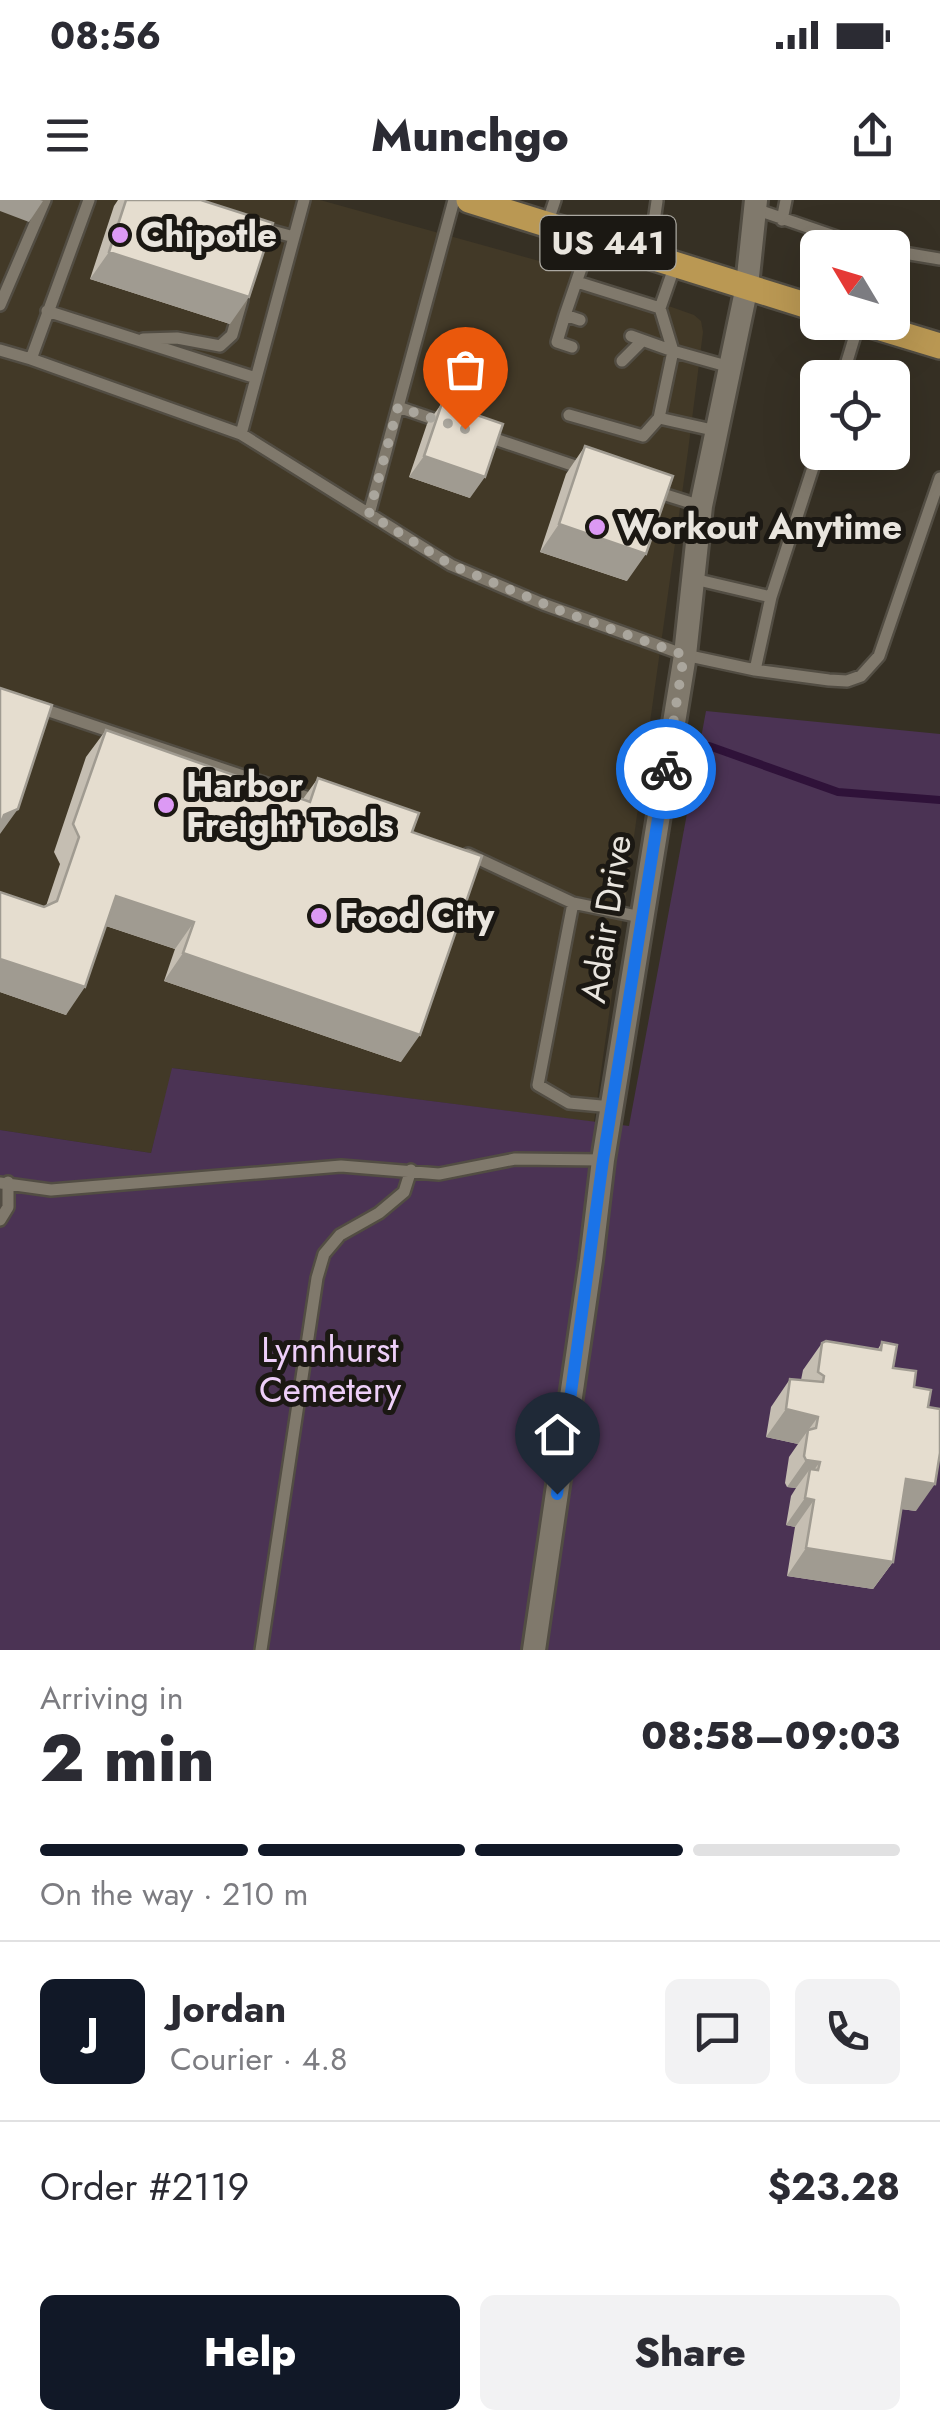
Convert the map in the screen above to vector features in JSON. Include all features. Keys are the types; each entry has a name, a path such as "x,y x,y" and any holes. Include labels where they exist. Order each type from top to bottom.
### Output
{"main road":[{"name":"US 441","path":"469,200 551,212 592,238 800,303"},
{"path":"910,337 940,346"}],"street":[{"name":"Adair Drive","path":"534,1650 603,1160 684,655 701,506 748,286 756,205"}],"lane":[{"path":"0,305 45,200"},
{"path":"31,359 88,200"},
{"path":"241,434 304,200"},
{"path":"369,514 454,200"},
{"path":"649,256 657,200"},
{"path":"782,220 786,200"},
{"path":"756,205 782,220 813,230"},
{"path":"246,223 294,237"},
{"path":"258,246 263,228"},
{"path":"572,347 557,342 592,238"},
{"path":"910,254 940,258"},
{"path":"569,415 642,436 660,418 673,351 660,308 675,264"},
{"path":"134,339 177,338 220,346 232,335 247,282"},
{"path":"578,282 660,308"},
{"path":"47,311 256,378"},
{"path":"565,315 580,320"},
{"path":"622,361 636,338 730,367"},
{"path":"0,350 241,434 464,571 684,655 755,670 847,681 872,668 888,636 940,478"},
{"path":"398,407 607,476"},
{"path":"660,418 717,431"},
{"path":"755,670 771,597 812,470"},
{"path":"644,488 701,506"},
{"path":"694,579 771,597"},
{"path":"17,700 335,807"},
{"path":"451,848 573,902 641,917"},
{"path":"573,902 538,1085 570,1103 612,1108"},
{"path":"0,1220 8,1207 4,1182 51,1190 342,1166 439,1174 515,1159 603,1160"},
{"path":"261,1650 316,1278 324,1254 340,1236 379,1213 404,1192 412,1170"}],"shaded area":[{"path":"0,200 320,200 550,264 694,315 701,321 703,332 688,451 594,1122 173,1068 151,1153 0,1130"}],"green space":[{"name":"Lynnhurst Cemetery","path":"706,711 940,734 940,1650 0,1650 0,1130 151,1153 172,1068 629,1126"}],"building":[{"path":"126,200 201,200 273,223 249,297 109,252"},
{"path":"442,403 503,424 485,477 424,456"},
{"path":"585,446 673,476 646,554 559,524"},
{"path":"0,688 52,705 18,809 4,815 0,826"},
{"path":"106,730 310,802 318,778 419,813 412,832 482,856 420,1035 183,953 194,922 116,896 85,987 0,959 0,892 44,907 57,901 79,837 73,824"},
{"path":"882,1342 897,1345 893,1368 916,1371 914,1387 931,1390 928,1407 940,1409 935,1484 906,1479 893,1562 806,1548 814,1500 805,1498 810,1469 818,1470 820,1462 806,1460 804,1456 808,1430 816,1428 818,1417 786,1409 790,1379 823,1382 824,1376 818,1372 822,1343 881,1350"}],"waterway":[{"path":"709,746 838,792 940,800"}],"way so far":[{"path":"465,429 398,407 369,514 451,565 566,613 684,655 666,769"}],"place":[{"name":"Chipotle","path":"120,235"},
{"name":"Workout Anytime","path":"597,527"},
{"name":"Harbor Freight Tools","path":"166,805"},
{"name":"Food City","path":"319,916"}],"route":[{"path":"557,1494 603,1160 666,769"}]}
